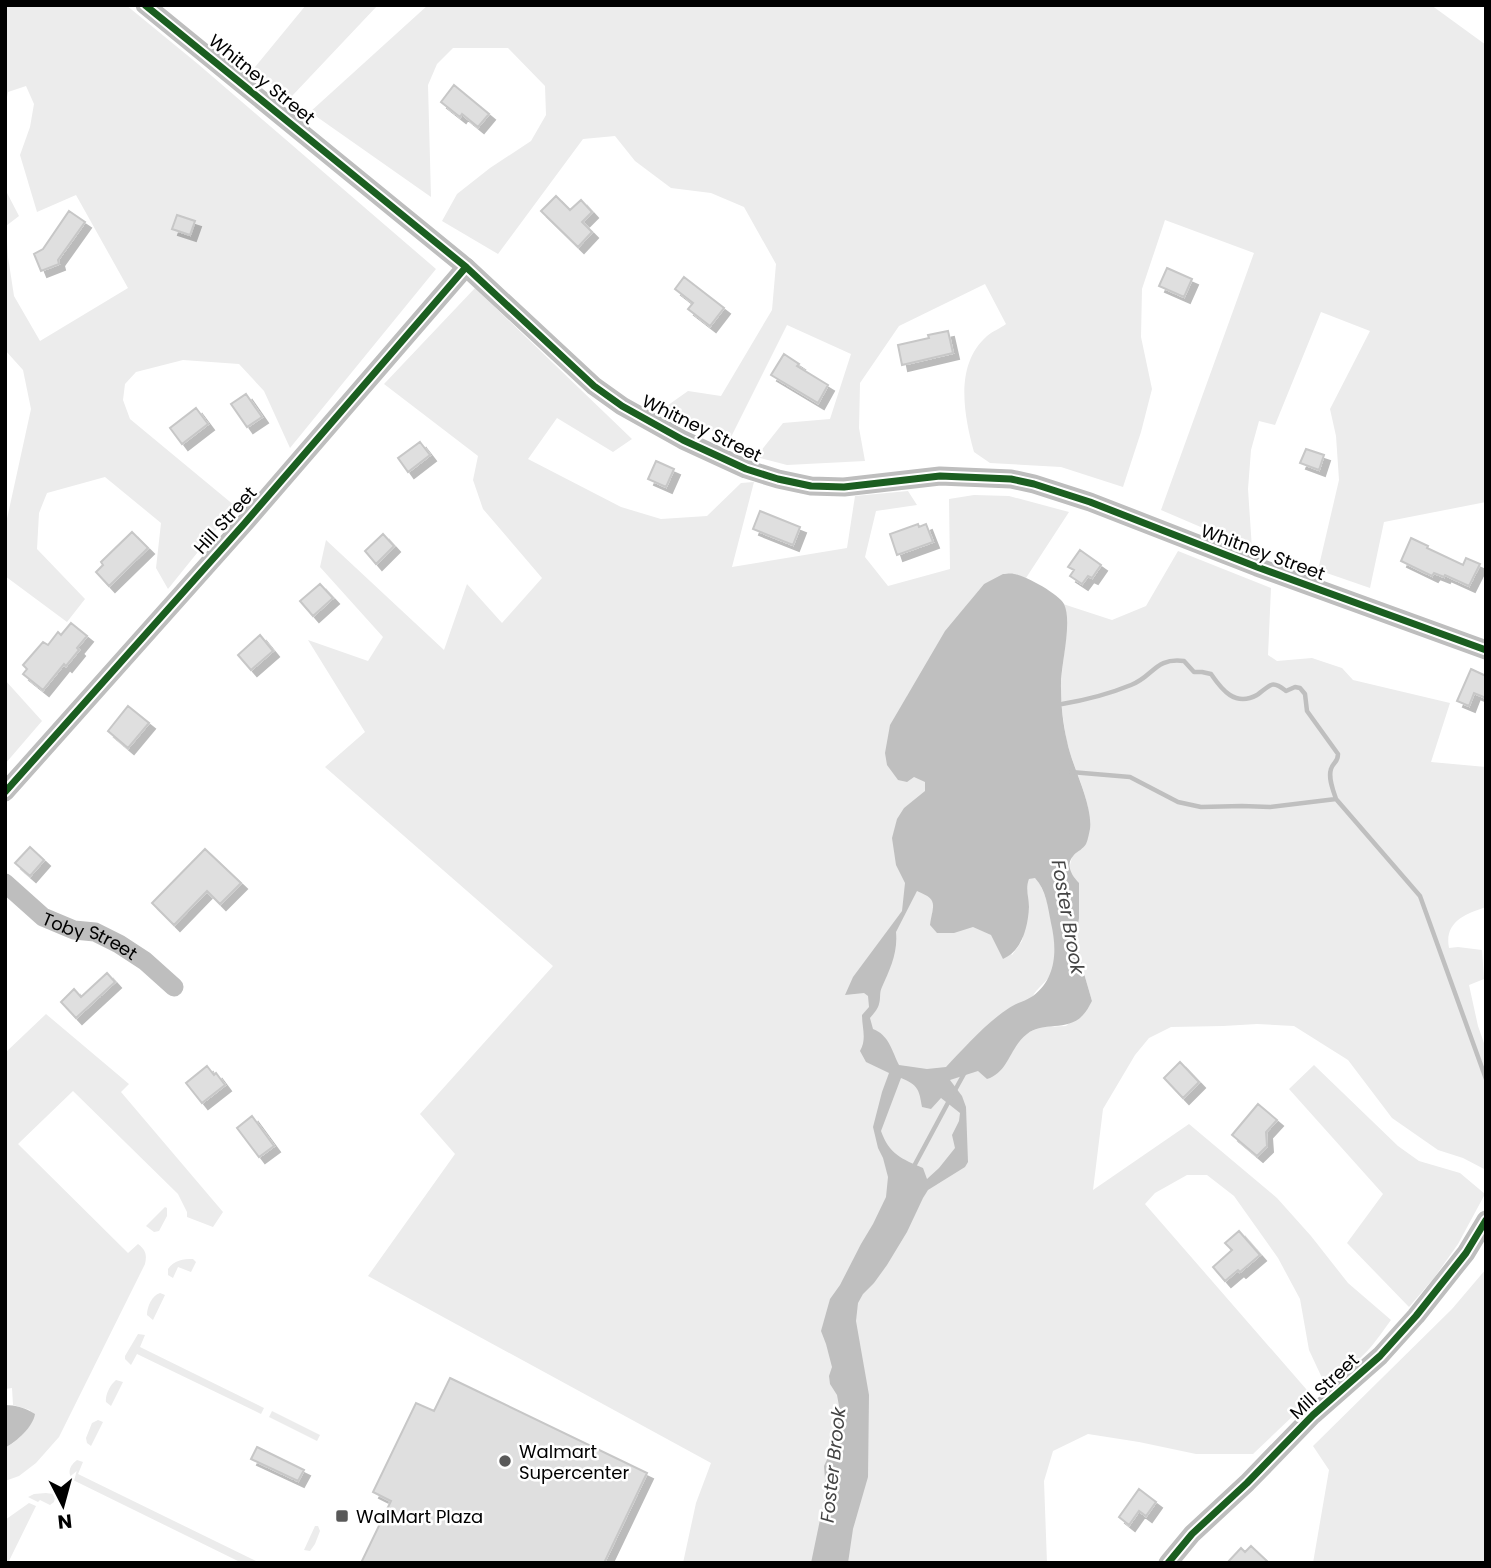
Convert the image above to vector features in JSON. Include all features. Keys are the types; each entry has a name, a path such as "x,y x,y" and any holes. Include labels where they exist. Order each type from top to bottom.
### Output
{"street":[{"name":"Whitney Street","path":"145,5 466,267 594,386 622,406 673,435 746,469 811,486 844,487 940,476 1011,479 1034,484 1090,502 1257,567 1486,650"},
{"name":"Hill Street","path":"5,792 261,504 466,267"},
{"name":"Toby Street","path":"5,883 43,917 74,930 95,932 119,944 145,961 174,987"},
{"name":"Mill Street","path":"1168,1563 1192,1534 1247,1483 1313,1415 1380,1356 1466,1253 1486,1220"}],"shaded area":[{"path":"5,5 126,5 436,269 290,448 264,391 239,364 183,360 136,372 125,384 123,400 130,419 235,506 168,589 156,568 161,523 105,477 47,493 39,513 37,549 85,599 67,622 5,576 5,528 31,409 23,370 5,350 5,189 19,216 6,226 14,296 40,341 128,288 76,195 37,212 20,155 30,127 34,104 26,86 8,92 5,107"},
{"path":"306,5 378,5 292,96 251,72"},
{"path":"428,5 1431,5 1486,45 1486,502 1384,522 1370,588 1318,570 1339,480 1336,436 1330,409 1370,331 1321,312 1275,425 1259,421 1251,450 1248,489 1252,549 1161,510 1254,253 1165,220 1142,289 1141,337 1152,389 1123,487 1061,467 990,463 974,452 965,407 966,376 977,348 987,336 1006,324 985,284 899,326 860,383 859,428 865,461 787,465 756,457 783,423 830,419 851,354 787,325 730,439 664,408 688,391 721,396 772,310 776,264 744,207 711,193 671,188 635,161 615,136 583,139 498,254 442,221 457,194 531,141 546,115 545,86 508,48 453,48 437,64 428,85 431,197 310,112"},
{"path":"475,288 632,439 613,452 557,418 528,459 621,507 661,519 707,516 741,483 754,482 732,567 847,548 855,496 908,491 917,505 876,511 865,557 888,586 950,569 949,499 974,495 1009,496 1069,512 1026,578 1014,574 984,584 907,696 926,773 931,898 935,905 932,913 987,925 1012,955 1022,941 1029,907 1026,885 1029,879 1035,877 1045,896 1054,934 1055,958 1050,975 1034,994 1028,1032 1043,1027 1066,1026 1092,1001 1076,938 1079,896 1069,869 1072,857 1087,839 1090,816 1067,742 1063,713 1061,684 1066,634 1063,604 1112,620 1146,606 1178,551 1271,588 1268,655 1277,661 1312,658 1342,668 1353,680 1450,703 1431,762 1486,767 1486,907 1458,920 1448,939 1449,948 1482,950 1484,979 1469,985 1486,1049 1486,1170 1463,1158 1438,1150 1392,1118 1348,1060 1294,1026 1257,1024 1171,1027 1149,1038 1135,1055 1103,1109 1093,1190 1189,1124 1277,1198 1348,1283 1391,1320 1355,1363 1323,1380 1309,1350 1300,1299 1278,1258 1234,1196 1207,1175 1187,1175 1155,1193 1145,1204 1313,1397 1253,1454 1196,1454 1088,1434 1053,1451 1044,1481 1047,1563 683,1563 696,1503 711,1463 368,1276 455,1154 420,1114 553,966 325,767 365,732 308,640 368,661 383,637 320,567 326,540 444,650 467,584 502,623 542,578 483,509 473,480 478,456 384,384"},
{"path":"5,680 42,721 5,764"},
{"path":"46,1014 129,1084 121,1092 223,1212 213,1227 187,1217 178,1194 73,1091 18,1144 128,1253 138,1244 146,1258 59,1437 36,1463 19,1476 5,1481 5,1448 13,1443 30,1410 13,1405 12,1388 5,1389 5,1053"},
{"path":"1314,1065 1398,1146 1419,1161 1460,1173 1485,1194 1458,1244 1409,1307 1347,1243 1383,1194 1289,1089"},
{"path":"165,1207 167,1216 159,1231 154,1232 146,1226"},
{"path":"193,1259 196,1262 191,1272 178,1267 173,1278 168,1275 168,1269 173,1264"},
{"path":"1486,1269 1486,1563 1313,1563 1329,1470 1313,1446 1452,1309"},
{"path":"160,1293 165,1295 153,1320 147,1315 148,1308 152,1299"},
{"path":"138,1334 145,1335 140,1347 264,1408 261,1414 137,1354 131,1365 125,1356"},
{"path":"116,1380 123,1382 111,1406 106,1402 106,1396"},
{"path":"272,1411 320,1435 317,1441 269,1417"},
{"path":"98,1420 103,1422 91,1446 86,1438 92,1423"},
{"path":"77,1460 83,1462 78,1474 260,1563 242,1563 73,1480 70,1470"},
{"path":"34,1494 53,1494 55,1498 50,1505 28,1497"},
{"path":"29,1503 36,1506 8,1563 5,1563 5,1520"},
{"path":"315,1526 318,1526 320,1531 315,1544 310,1551 304,1550"}],"water":[{"path":"1003,574 1019,575 1055,595 1064,604 1067,633 1061,679 1062,715 1090,819 1086,844 1071,858 1070,866 1079,883 1076,938 1092,1001 1077,1020 1040,1028 1027,1034 994,1076 987,1079 978,1071 950,1080 962,1096 966,1107 968,1162 965,1167 928,1190 887,1265 858,1303 856,1321 869,1395 868,1477 853,1529 848,1563 811,1563 826,1491 824,1466 835,1442 839,1406 837,1395 830,1384 832,1367 821,1331 830,1299 886,1197 888,1177 873,1127 889,1073 866,1062 860,1051 864,1038 862,1015 869,1007 868,996 864,993 845,995 853,977 902,911 905,883 896,865 892,838 897,819 904,808 925,791 925,782 914,777 907,782 898,780 887,765 885,753 890,725 945,631 984,584","holes":["1035,878 1046,899 1053,933 1053,962 1047,981 1033,996 1012,1006 992,1021 946,1067 927,1069 899,1065 886,1039 873,1029 870,1018 876,1011 881,989 893,961 896,932 917,891 932,900 930,925 937,933 954,933 973,927 991,935 1003,959 1015,950 1023,937 1029,907 1028,883 1029,879","901,1078 917,1088 922,1107 931,1109 941,1098 960,1113 952,1135 955,1148 927,1179 923,1168 892,1150 881,1131"]},
{"path":"5,1405 20,1407 35,1414 24,1433 5,1448"}],"building":[{"path":"454,85 489,114 478,127 441,102"},
{"path":"556,196 570,210 581,200 592,212 582,222 592,232 578,247 541,211"},
{"path":"69,211 85,222 58,260 59,264 41,271 34,254 43,249"},
{"path":"177,215 195,221 190,235 172,229"},
{"path":"1167,268 1192,279 1184,297 1159,286"},
{"path":"684,277 724,308 710,326 688,309 693,303 675,289"},
{"path":"948,331 953,353 902,365 898,345"},
{"path":"784,354 799,364 797,366 828,385 818,403 771,375"},
{"path":"246,394 262,417 247,427 231,404"},
{"path":"196,408 208,424 182,444 170,428"},
{"path":"420,442 430,455 408,472 398,458"},
{"path":"1306,449 1324,455 1319,470 1300,463"},
{"path":"656,461 674,469 666,487 648,479"},
{"path":"760,511 800,527 793,545 753,529"},
{"path":"918,524 919,527 926,524 933,542 897,555 890,534"},
{"path":"132,532 148,548 109,586 96,572 103,565 101,562"},
{"path":"383,534 394,546 376,564 365,551"},
{"path":"1411,538 1463,565 1466,558 1480,564 1469,586 1445,575 1444,577 1434,573 1432,576 1401,561"},
{"path":"1080,550 1101,565 1092,578 1088,576 1082,584 1070,576 1074,570 1068,567"},
{"path":"320,584 333,598 313,616 300,601"},
{"path":"71,623 87,636 66,666 64,664 43,690 23,674 27,669 23,665 43,642 48,645 58,632 61,635"},
{"path":"260,635 273,651 251,670 238,655"},
{"path":"1471,669 1486,676 1486,698 1474,693 1469,706 1457,701"},
{"path":"128,706 149,723 128,748 108,731"},
{"path":"30,847 44,860 30,876 15,863"},
{"path":"205,849 241,883 220,904 207,891 174,925 152,903"},
{"path":"107,973 115,982 76,1018 61,1002 74,989 81,997"},
{"path":"1180,1062 1199,1082 1183,1098 1164,1078"},
{"path":"207,1066 225,1085 202,1103 186,1083"},
{"path":"1258,1104 1277,1120 1266,1132 1267,1146 1257,1156 1232,1135"},
{"path":"252,1116 274,1146 259,1157 237,1128"},
{"path":"1239,1231 1260,1255 1225,1281 1213,1267 1232,1250 1225,1243"},
{"name":"Walmart Supercenter","path":"450,1378 647,1473 604,1563 361,1563 391,1501 373,1492 416,1403 434,1411"},
{"path":"257,1447 304,1470 298,1481 251,1459"},
{"path":"1139,1489 1156,1502 1146,1516 1139,1511 1129,1525 1119,1517"},
{"path":"1251,1546 1269,1563 1227,1563 1241,1548 1245,1552"}],"waterway":[{"path":"1062,704 1123,688 1138,682 1160,665 1174,661 1184,661 1194,672 1211,674 1225,691 1236,698 1249,698 1273,685 1286,691 1300,688 1305,694 1307,711 1338,754 1330,773 1336,799"},
{"name":"Foster Brook","path":"1071,772 1130,777 1178,802 1201,807 1270,807 1336,799 1420,896 1486,1079"},
{"name":"Foster Brook","path":"954,1092 965,1072"},
{"name":"Foster Brook","path":"913,1168 950,1099"}],"cycle path":[{"path":"145,5 466,267 594,386 622,406 683,440 746,469 811,486 844,487 940,476 1011,479 1034,484 1090,502 1257,567 1486,650"},
{"path":"5,792 244,524 466,267"},
{"path":"1168,1563 1192,1534 1247,1483 1313,1415 1380,1356 1466,1253 1486,1220"}],"place":[{"name":"Walmart Supercenter","path":"505,1461"},
{"name":"WalMart Plaza","path":"342,1516"}]}
